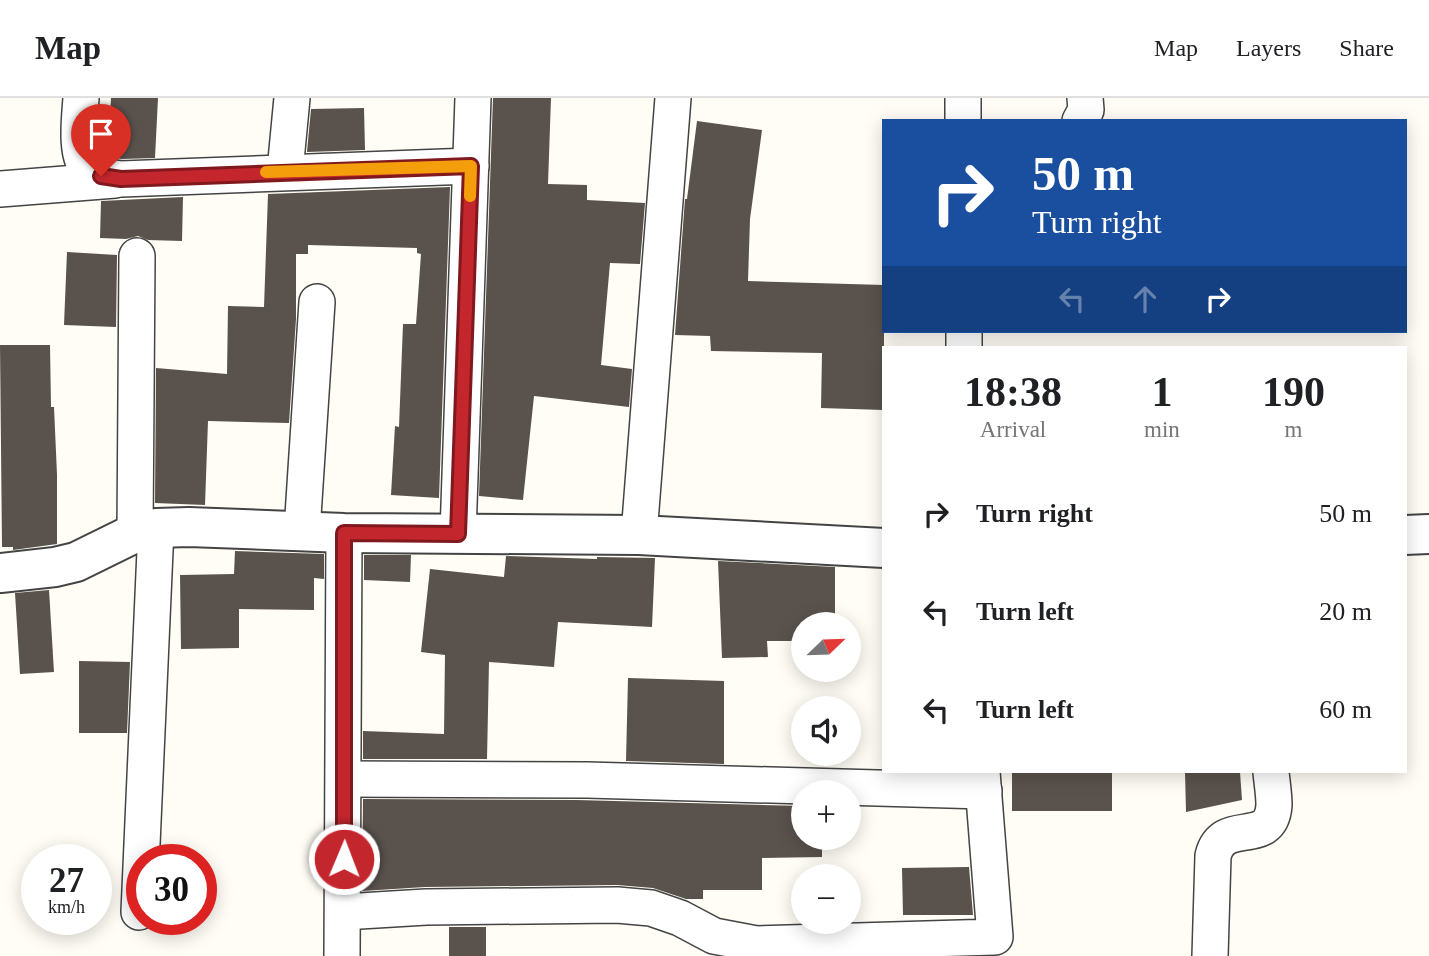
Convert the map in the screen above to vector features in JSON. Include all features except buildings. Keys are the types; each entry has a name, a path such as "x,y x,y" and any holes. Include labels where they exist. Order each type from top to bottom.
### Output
{"street":[{"path":"81,98 79,140 83,160 88,169 121,179"},
{"path":"285,171 292,98"},
{"path":"458,534 473,98"},
{"path":"639,534 673,98"},
{"path":"963,98 963,119"},
{"path":"1081,119 1086,110 1085,98"},
{"path":"0,188 285,171 471,166"},
{"path":"138,256 145,531 140,844"},
{"path":"302,531 317,302"},
{"path":"0,573 76,562 145,531 189,527 344,533 639,534 882,548"},
{"path":"342,956 344,533"},
{"path":"1407,535 1429,534"},
{"path":"1210,956 1215,845 1222,837 1265,827 1271,820 1274,806 1271,773"},
{"path":"343,912 426,907 617,905 651,908 680,918 714,936 756,944 995,946 983,782 344,779"}],"slow traffic":[{"path":"266,172 471,166 470,196"}],"route":[{"path":"101,176 121,179 330,169 471,166 458,534 344,533 344,859"}]}
